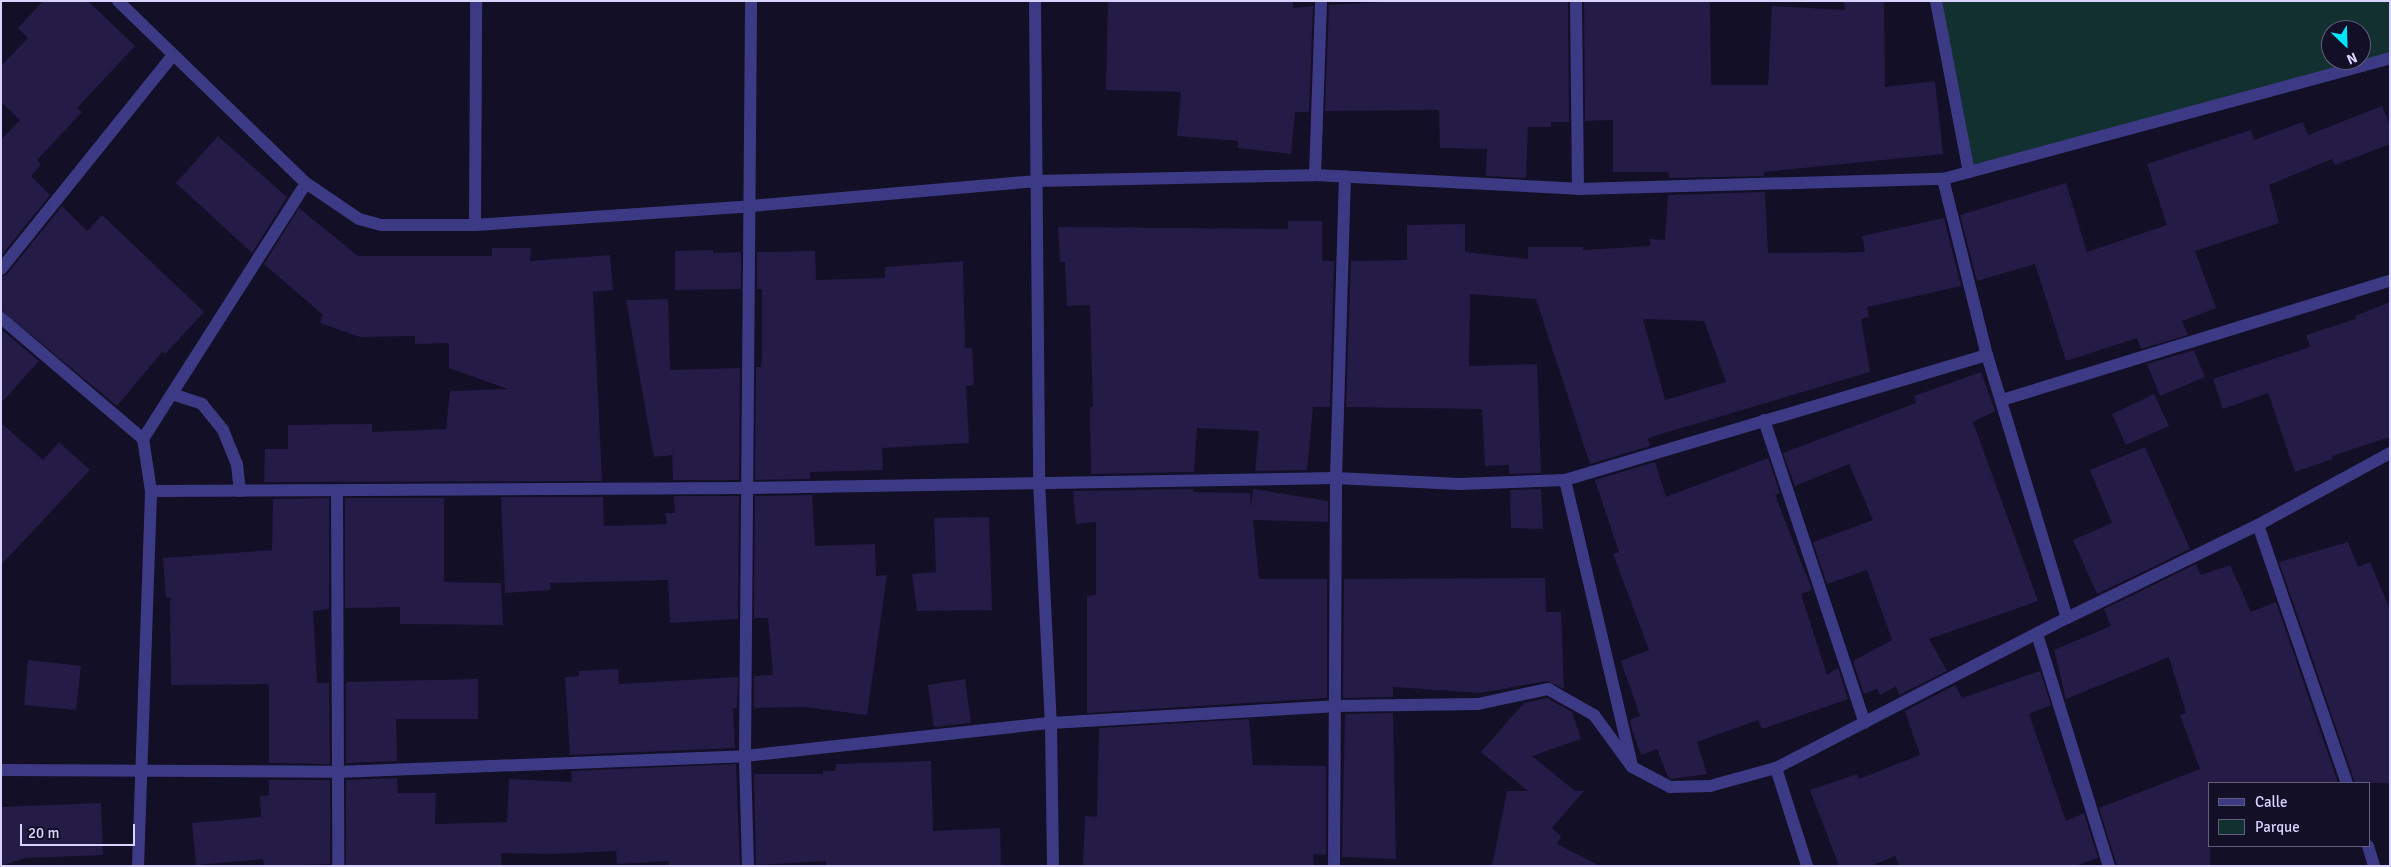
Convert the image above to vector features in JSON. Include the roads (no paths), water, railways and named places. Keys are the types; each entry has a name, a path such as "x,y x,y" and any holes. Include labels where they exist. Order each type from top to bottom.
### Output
{"street":[{"path":"118,1 306,183 359,219 381,225 475,224 751,206 1035,181 1315,175 1578,189 1943,179 2390,58"},
{"path":"475,224 476,1"},
{"path":"748,866 745,756 751,206 750,1"},
{"path":"1035,1 1039,481 1051,723 1053,866"},
{"path":"1315,175 1321,1"},
{"path":"1576,1 1578,189"},
{"path":"1936,1 1969,172"},
{"path":"1,270 172,55"},
{"path":"1334,866 1336,478 1345,176"},
{"path":"1943,179 1987,355 2067,618"},
{"path":"143,439 306,183"},
{"path":"2002,400 2390,281"},
{"path":"1,318 143,439 152,491 140,768 138,866"},
{"path":"152,491 748,488 1039,481 1336,478 1459,484 1565,480 1987,355"},
{"path":"172,394 202,404 223,430 237,464 240,491"},
{"path":"1764,420 1865,723"},
{"path":"1,770 140,768 336,772 745,756 1051,723 1334,706 1478,704 1548,689 1594,715 1632,767 1670,787 1710,786 1776,768 2067,618 2258,525 2390,453"},
{"path":"1565,480 1632,767"},
{"path":"337,491 336,772 338,866"},
{"path":"2258,525 2347,782"},
{"path":"2036,634 2109,866"},
{"path":"1776,768 1807,866"},
{"path":"2368,847 2374,866"}]}
